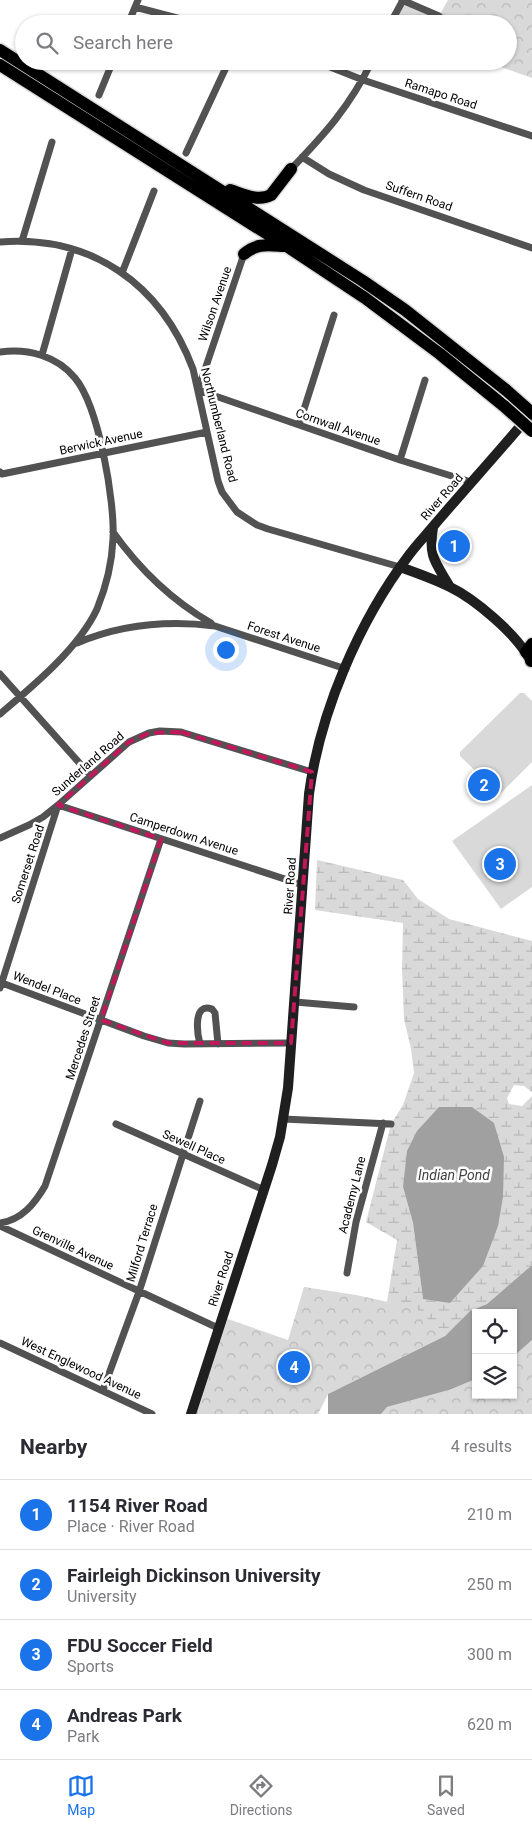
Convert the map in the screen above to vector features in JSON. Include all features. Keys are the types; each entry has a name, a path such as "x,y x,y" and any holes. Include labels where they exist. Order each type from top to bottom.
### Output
{"highway":[{"path":"0,50 15,59"},
{"path":"0,65 288,247 399,322 504,406 532,431"},
{"path":"32,70 356,276 405,310 532,413"},
{"path":"214,185 258,198 266,198 271,195 291,169"},
{"path":"244,254 253,246 288,247"}],"main road":[{"name":"River Road","path":"191,1414 272,1165 283,1119 288,1088 312,772 320,735 346,669 369,619 400,567 532,413"},
{"path":"433,528 430,545 432,554 450,587"},
{"name":"Northumberland Road","path":"400,567 450,587 474,602 503,627 531,656"}],"street":[{"path":"394,15 402,0 437,15"},
{"path":"132,15 137,3 173,15"},
{"path":"99,94 109,70"},
{"path":"186,153 225,70"},
{"name":"Ramapo Road","path":"338,70 532,136"},
{"path":"291,169 328,130 343,111 368,70"},
{"path":"22,241 52,142"},
{"name":"Suffern Road","path":"302,158 328,174 364,190 532,248"},
{"path":"122,273 154,191"},
{"name":"Northumberland Road","path":"0,242 40,242 72,249 100,260 122,273 147,294 167,318 186,351 198,390 218,482 229,502 247,519 268,529 400,567"},
{"path":"42,355 72,249"},
{"name":"Wilson Avenue","path":"198,390 244,254"},
{"path":"299,425 334,315"},
{"path":"0,352 21,350 42,355 66,369 83,389 90,406 103,453 113,532 110,566 103,593 96,610 76,643 0,714"},
{"path":"400,460 425,380"},
{"name":"Cornwall Avenue","path":"198,390 400,460 471,482"},
{"name":"Berwick Avenue","path":"1,475 207,432"},
{"path":"113,532 131,556 164,591 183,606 215,626"},
{"path":"76,643 111,631 152,623 194,623 215,626"},
{"name":"Forest Avenue","path":"215,626 346,669"},
{"path":"0,674 91,776"},
{"name":"Sunderland Road","path":"0,838 28,826 58,805 121,748 138,737 149,733 171,730 181,732 312,772"},
{"name":"Camperdown Avenue","path":"58,805 303,885"},
{"name":"Somerset Road","path":"1,985 58,805"},
{"name":"Mercedes Street","path":"0,1225 20,1216 35,1202 45,1186 161,839"},
{"name":"Wendel Place","path":"1,985 154,1039 184,1044 291,1043"},
{"path":"294,1002 354,1007"},
{"path":"200,1044 198,1014 207,1007 215,1013 218,1044"},
{"name":"Milford Terrace","path":"103,1390 139,1292 200,1101"},
{"path":"283,1119 391,1124"},
{"name":"Academy Lane","path":"347,1273 356,1222 383,1123"},
{"name":"Sewell Place","path":"116,1124 264,1190"},
{"name":"Grenville Avenue","path":"0,1225 218,1328"},
{"name":"West Englewood Avenue","path":"0,1343 152,1414"}],"highlighted area":[{"path":"181,732 312,772 291,1043 168,1043 101,1020 161,839 58,805 129,742 149,733"}],"green space":[{"path":"402,0 437,15 394,15"},
{"path":"448,0 532,0 532,78 509,70 517,70 517,15 440,15"},
{"path":"520,693 524,693 532,701 532,762 501,793 498,793 460,756 460,752"},
{"path":"532,785 532,887 501,909 452,841"},
{"path":"317,860 403,880 418,899 449,919 532,941 532,1092 524,1086 514,1085 507,1098 509,1104 522,1106 532,1096 532,1265 487,1304 472,1309 445,1336 416,1309 387,1302 397,1240 366,1222 391,1124 403,1105 414,1073 404,1019 403,923 315,910","holes":["494,1123 423,1299 413,1223 403,1187"]},
{"path":"304,1287 356,1295 416,1308 445,1336 328,1394 318,1414 191,1414 222,1317 288,1340"},
{"path":"532,1340 532,1414 381,1414 387,1407 449,1390 472,1381 472,1399 517,1399 517,1353"}],"water":[{"name":"Indian Pond","path":"439,1107 472,1107 494,1123 504,1157 503,1197 498,1226 483,1266 450,1303 423,1299 413,1223 403,1187 407,1151 417,1131"},
{"path":"532,1265 532,1340 517,1353 517,1309 475,1309 487,1304"},
{"path":"472,1310 472,1381 449,1390 387,1407 381,1414 328,1414 328,1394 445,1336"}],"place":[{"name":"1154 River Road","path":"454,546"},
{"name":"Fairleigh Dickinson University","path":"484,785"},
{"name":"FDU Soccer Field","path":"500,864"},
{"name":"Andreas Park","path":"294,1367"}]}
